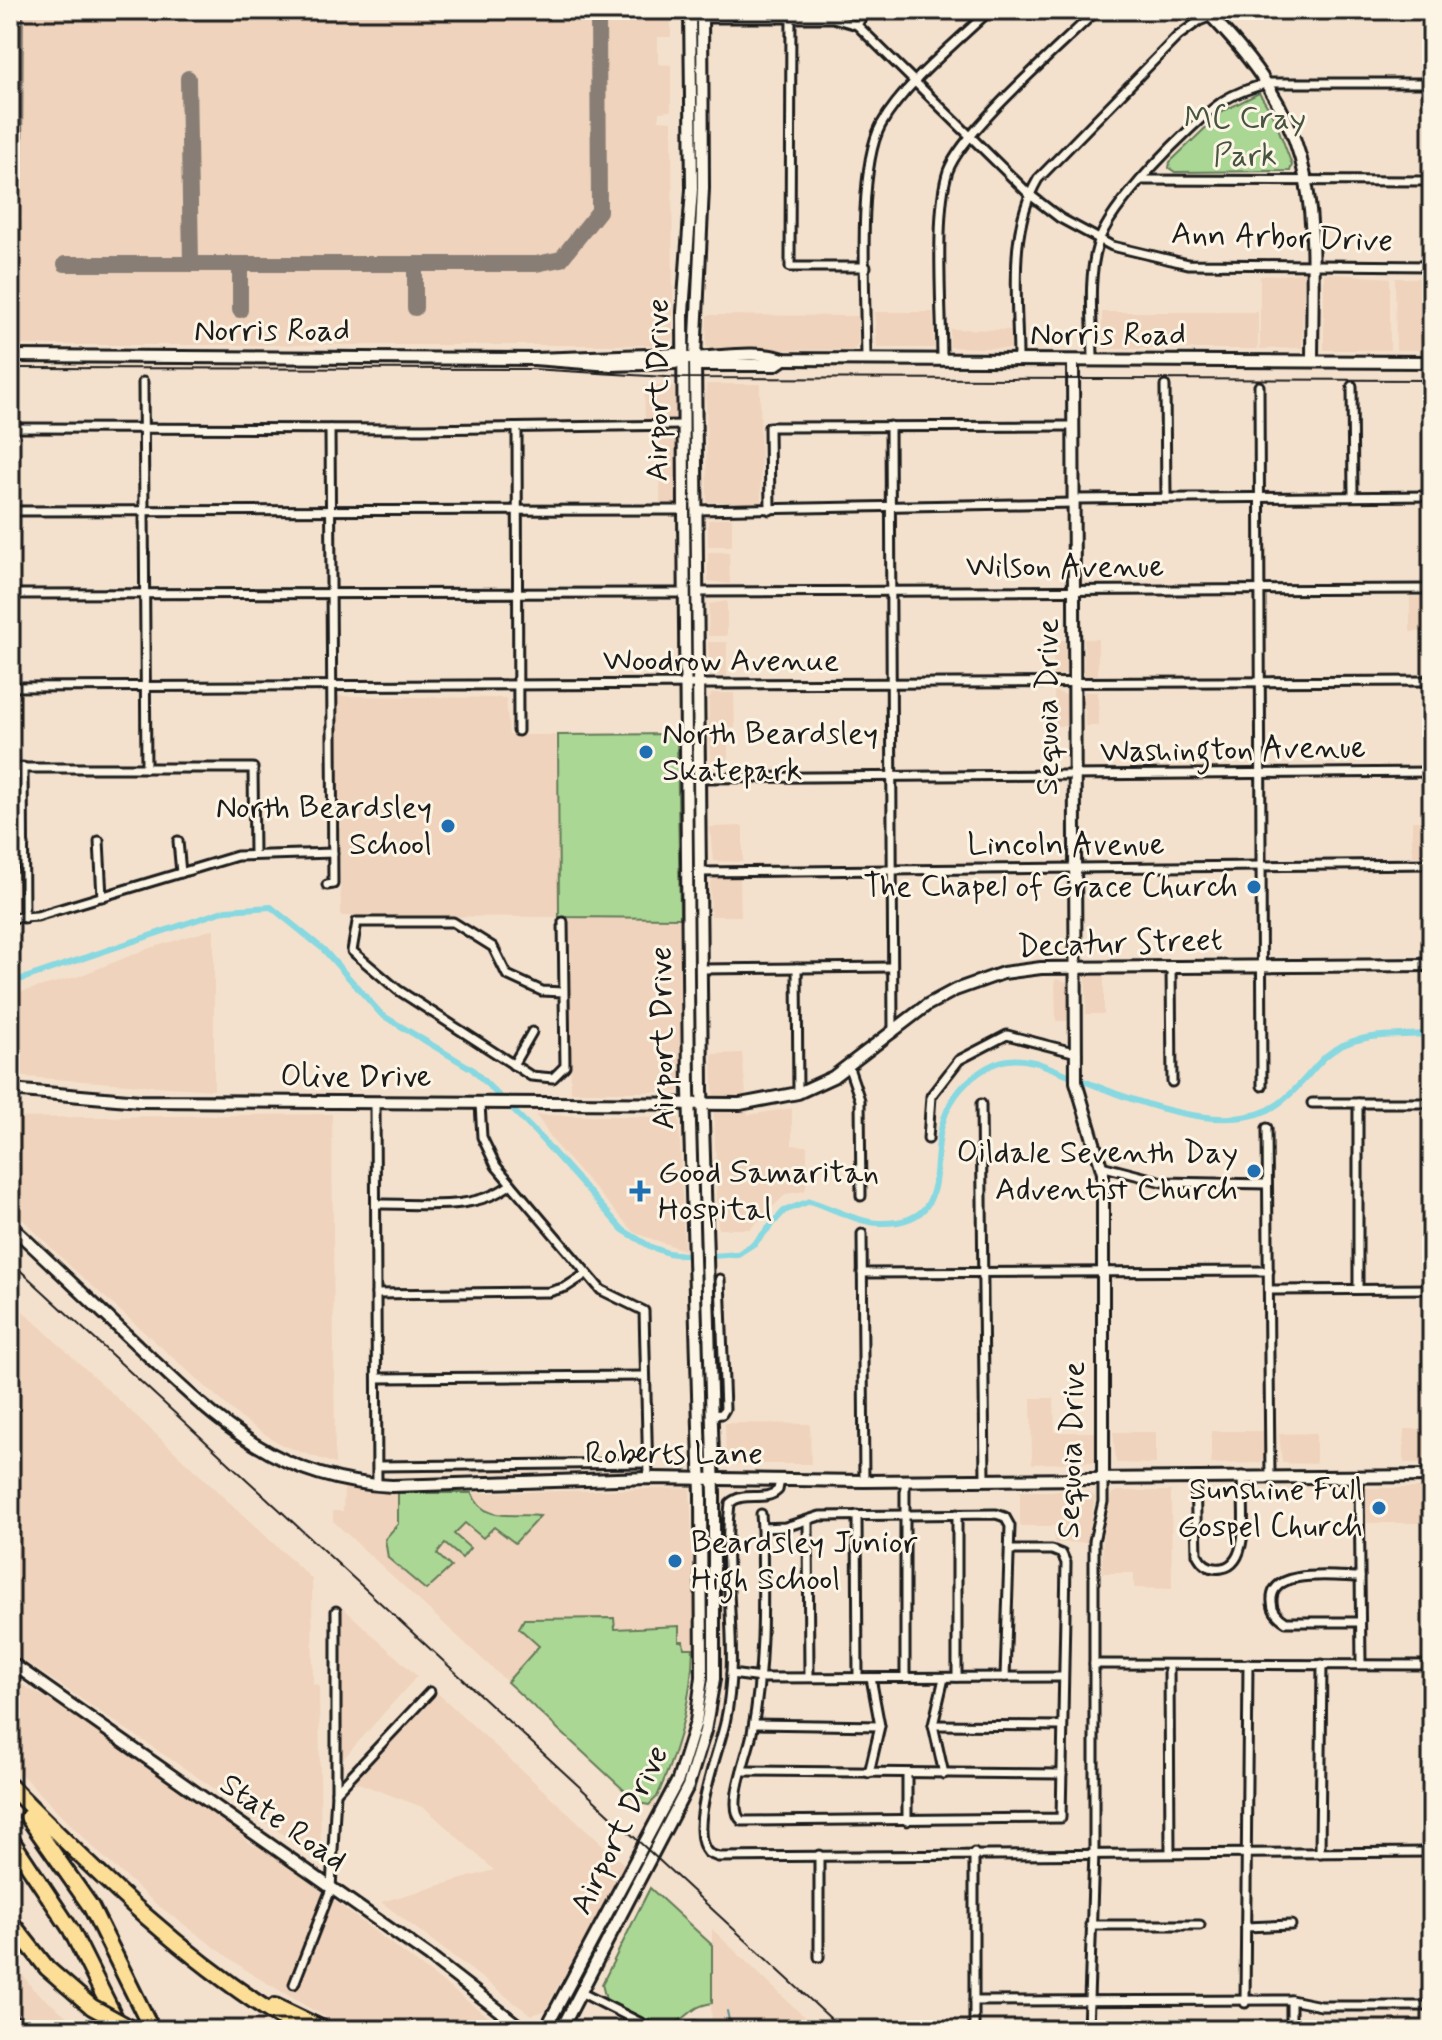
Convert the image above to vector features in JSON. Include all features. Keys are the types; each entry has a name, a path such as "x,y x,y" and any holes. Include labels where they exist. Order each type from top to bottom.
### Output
{"highway":[{"path":"10,1786 134,1907 242,1991 300,2030"},
{"path":"10,1796 42,1833 91,1907 152,2030"},
{"path":"10,1838 71,1930 121,2030"},
{"path":"10,1921 47,1968 92,2007 134,2030"},
{"path":"242,1991 325,2030"}],"main road":[{"path":"1208,13 1242,48 1269,83 1294,133 1308,181 1313,266 1312,361"},
{"name":"Airport Drive","path":"696,14 703,188 683,425 689,1105 700,1249"},
{"name":"Norris Road","path":"10,356 534,359 677,354 689,358 702,355 771,355 784,359 866,360 1432,362"},
{"name":"Airport Drive","path":"545,2030 665,1807 691,1741 703,1659 697,510 689,358"},
{"name":"Sequoia Drive","path":"1073,361 1076,1082 1101,1166 1103,1478"},
{"name":"Decatur Street","path":"702,1105 760,1102 798,1093 849,1068 927,1005 969,983 1022,969 1432,965"},
{"name":"Olive Drive","path":"10,1090 131,1101 702,1105"},
{"name":"Roberts Lane","path":"10,1225 238,1436 307,1471 377,1485 648,1478 864,1481 1432,1476"},
{"name":"Airport Drive","path":"561,2030 681,1800 703,1741 715,1663 714,1480 700,1262"},
{"name":"State Road","path":"10,1662 430,1957 524,2030"}],"street":[{"path":"696,14 791,14 833,18 857,25 866,10"},
{"path":"866,360 869,153 886,116 990,10"},
{"path":"942,360 943,192 949,168 970,136 1097,10"},
{"path":"1018,360 1018,234 1029,194 1047,167 1178,36 1208,13 1227,10"},
{"path":"791,14 790,267 866,267"},
{"name":"Ann Arbor Drive","path":"857,25 1029,194 1060,218 1099,240 1150,258 1188,264 1432,266"},
{"path":"1093,361 1094,266 1099,240 1111,213 1221,102 1244,90 1269,83 1432,83"},
{"path":"1141,180 1432,181"},
{"path":"143,382 146,768"},
{"path":"1165,386 1166,498"},
{"path":"1259,386 1262,1086"},
{"path":"1352,386 1353,496"},
{"path":"10,428 330,429 683,425"},
{"path":"890,426 893,1033"},
{"path":"770,510 769,427 1073,426"},
{"path":"517,428 518,731"},
{"path":"327,885 333,884 330,429"},
{"path":"697,510 1166,498 1432,496"},
{"path":"10,511 684,510"},
{"name":"Wilson Avenue","path":"697,592 1432,589"},
{"path":"10,594 684,593"},
{"name":"Woodrow Avenue","path":"10,687 1432,681"},
{"path":"23,767 24,918"},
{"path":"10,768 253,768 254,854"},
{"name":"Washington Avenue","path":"699,778 1260,776 1432,772"},
{"path":"99,841 102,897"},
{"path":"178,841 181,873"},
{"path":"10,845 24,845"},
{"path":"10,918 24,918 254,854 333,853"},
{"name":"Lincoln Avenue","path":"700,872 1432,864"},
{"path":"563,922 565,1066 553,1078 531,1076 513,1065 398,990 352,951 357,922 453,922 493,947 507,975 542,991 563,992"},
{"path":"1171,966 1172,1082"},
{"path":"701,969 892,967"},
{"path":"797,968 798,1093"},
{"path":"513,1065 532,1032"},
{"path":"928,1139 931,1096 959,1060 1007,1035 1077,1053"},
{"path":"849,1068 860,1100 861,1196"},
{"path":"375,1103 377,1485"},
{"path":"1312,1103 1432,1103"},
{"path":"1358,1103 1358,1289"},
{"path":"480,1104 486,1148 511,1184 608,1296 644,1311 648,1478"},
{"path":"981,1104 985,1479"},
{"path":"1267,1128 1270,1476"},
{"path":"1101,1166 1163,1182 1267,1184"},
{"path":"376,1204 474,1203 492,1198 511,1184"},
{"path":"862,1234 864,1481"},
{"path":"862,1273 1269,1271"},
{"path":"376,1294 549,1292 566,1287 586,1274"},
{"path":"711,1415 722,1414 725,1409 720,1279"},
{"path":"1269,1290 1432,1289"},
{"path":"377,1378 645,1376"},
{"path":"378,1466 647,1463"},
{"path":"1195,1477 1197,1554 1208,1567 1220,1569 1231,1565 1241,1551 1242,1476"},
{"path":"1359,1476 1361,1664"},
{"name":"Sequoia Drive","path":"1088,2030 1094,1852 1095,1532 1103,1502 1103,1478"},
{"path":"780,1480 778,1490 770,1496 743,1496 730,1503 731,1674 725,1723 704,1793 703,1841 708,1853 718,1857 1432,1852"},
{"path":"905,1480 905,1677"},
{"path":"761,1514 761,1678 735,1811 742,1821 1061,1818 1061,1677 1066,1563 1062,1554 1052,1550 1010,1550"},
{"path":"957,1514 957,1677"},
{"path":"762,1528 785,1527 820,1516 957,1514 1005,1517 1010,1526 1005,1677"},
{"path":"857,1515 858,1677"},
{"path":"808,1521 809,1677"},
{"path":"1360,1577 1291,1578 1280,1583 1272,1598 1276,1615 1286,1622 1360,1622"},
{"path":"294,1984 331,1889 336,1792 336,1611"},
{"path":"1094,1664 1432,1665"},
{"path":"1245,2003 1248,1664"},
{"path":"1320,1853 1322,1664"},
{"path":"1169,1665 1170,1853"},
{"path":"731,1674 761,1678 1061,1677"},
{"path":"869,1773 880,1726 871,1678"},
{"path":"944,1678 933,1725 944,1774"},
{"path":"336,1792 430,1692"},
{"path":"754,1724 880,1726"},
{"path":"933,1725 1062,1726"},
{"path":"742,1771 1062,1774"},
{"path":"907,1774 907,1821"},
{"path":"974,1853 974,2030"},
{"path":"819,1855 819,1957"},
{"path":"1090,1925 1200,1925"},
{"path":"1246,1927 1291,1925"},
{"path":"580,1992 655,2030"},
{"path":"974,2001 1245,2003 1291,2000 1321,2006 1432,2006"},
{"path":"1291,2000 1291,2030"},
{"path":"10,2017 27,2030"},
{"path":"674,2030 695,2026"}],"shaded area":[{"path":"10,10 671,10 671,37 658,37 658,64 671,65 671,111 659,112 659,120 672,121 673,338 666,345 10,345 10,230 23,218 10,204"},
{"path":"1304,273 1302,348 1260,349 1260,276"},
{"path":"1324,273 1390,278 1390,350 1324,350"},
{"path":"1395,278 1426,278 1431,282 1432,346 1429,350 1396,350"},
{"path":"874,312 933,312 934,348 877,348"},
{"path":"1102,312 1258,312 1258,349 1102,349"},
{"path":"707,315 858,316 858,344 854,350 711,350 706,346"},
{"path":"950,329 1016,330 1016,349 950,347"},
{"path":"706,384 760,384 761,502 707,502"},
{"path":"644,386 675,386 675,415 672,420 645,421"},
{"path":"660,437 677,438 678,503 660,503"},
{"path":"732,517 732,546 708,546 708,520"},
{"path":"708,552 729,552 730,584 708,581"},
{"path":"1410,597 1432,597 1432,631 1410,632"},
{"path":"727,601 727,636 708,636 709,604"},
{"path":"1084,639 1098,639 1098,675 1084,675"},
{"path":"1053,640 1067,640 1067,674 1053,676"},
{"path":"708,642 727,642 727,677 709,674"},
{"path":"1054,691 1067,695 1068,726 1055,726"},
{"path":"1084,692 1098,692 1099,726 1085,726"},
{"path":"712,693 734,693 735,728 709,728 709,699"},
{"name":"North Beardsley School","path":"337,696 506,698 509,735 556,735 559,917 341,916"},
{"path":"728,733 728,769 712,768 709,734"},
{"path":"1412,821 1432,821 1432,856 1412,856"},
{"path":"743,826 743,862 713,861 710,827"},
{"path":"714,878 740,878 741,916 711,916 710,884"},
{"path":"569,918 679,919 681,1087 678,1092 571,1092"},
{"path":"214,929 214,1090 10,1076 10,995 79,976 150,948"},
{"path":"1086,975 1104,975 1104,1014 1086,1014"},
{"path":"1055,979 1069,982 1070,1021 1056,1021"},
{"path":"742,1053 748,1115 792,1108 792,1145 807,1146 807,1181 805,1191 786,1194 750,1229 718,1229 712,1054"},
{"path":"332,1114 335,1464 282,1445 242,1419 72,1268 10,1207 10,1118"},
{"name":"Good Samaritan Hospital","path":"536,1115 679,1117 684,1250 635,1233 559,1149"},
{"path":"10,1299 312,1579 313,1684 319,1685 321,1860 11,1652"},
{"path":"1031,1398 1054,1398 1055,1432 1097,1432 1096,1462 1032,1464"},
{"path":"725,1423 810,1424 811,1464 726,1464"},
{"path":"1404,1429 1432,1429 1432,1463 1404,1463"},
{"path":"1211,1431 1264,1431 1264,1458 1260,1463 1211,1464"},
{"path":"1113,1432 1156,1432 1156,1464 1116,1463"},
{"path":"1316,1433 1316,1464 1282,1463 1279,1434"},
{"path":"344,1488 472,1493 690,1488 696,1641 693,1677 678,1748 653,1808 638,1803 333,1521 333,1511 343,1511"},
{"path":"1365,1488 1432,1488 1432,1523 1366,1523"},
{"path":"1020,1491 1088,1491 1095,1497 1087,1542 1055,1543 1054,1526 1020,1526"},
{"path":"1171,1491 1172,1589 1134,1588 1134,1573 1102,1573 1103,1533 1112,1493"},
{"path":"340,1605 417,1676 337,1766 336,1684 341,1684"},
{"path":"10,1678 62,1707 243,1833 244,1839 254,1846 260,1845 506,2030 347,2030 250,1973 156,1904 98,1852 10,1763"},
{"path":"432,1688 626,1866 565,1981 561,1980 545,2011 531,2015 381,1902 494,1870 425,1808 350,1780"},
{"path":"650,1888 712,1944 712,1929 818,2030 712,2030 711,2004 694,2006 678,2022 660,2023 606,2000 602,1984"},
{"path":"10,1957 33,1989 84,2030 38,2030 10,2009"}],"green space":[{"name":"MC Cray Park","path":"1259,93 1274,117 1292,165 1290,171 1175,172 1169,168 1170,162 1223,111"},
{"path":"677,734 680,918 559,917 558,735"},
{"path":"398,1493 472,1493 483,1509 491,1513 540,1516 515,1543 494,1527 483,1538 465,1523 454,1534 470,1548 462,1558 445,1544 437,1554 451,1567 426,1590 388,1558 385,1539 398,1524"},
{"path":"614,1618 615,1629 679,1626 679,1641 683,1641 684,1648 693,1648 687,1706 677,1743 657,1797 649,1805 638,1803 507,1682 539,1646 519,1628 524,1619"},
{"path":"650,1888 712,1945 712,2003 696,2008 671,2024 651,2022 606,2000 602,1984"}],"waterway":[{"path":"10,983 226,910 271,907 323,949 382,1015 472,1069 537,1134 623,1230 668,1253 700,1257 738,1254 755,1243 784,1211 810,1201 871,1222 903,1221 918,1214 928,1204 933,1191 942,1125 952,1102 973,1077 1001,1061 1038,1063 1152,1106 1184,1114 1214,1118 1243,1117 1277,1105 1326,1056 1349,1042 1376,1036 1432,1034"},
{"path":"727,2011 731,2030"}],"taxiway":[{"path":"15,176 16,10"},
{"path":"65,264 536,264 561,259 599,211 598,10"},
{"path":"188,78 191,264"},
{"path":"240,264 240,310"},
{"path":"415,264 415,308"}],"railway":[{"path":"10,368 531,369 683,378 1432,380"},
{"path":"10,1261 843,2030"}],"place":[{"name":"North Beardsley Skatepark","path":"646,752"},
{"name":"North Beardsley School","path":"448,826"},
{"name":"The Chapel of Grace Church","path":"1254,887"},
{"name":"Oildale Seventh Day Adventist Church","path":"1254,1171"},
{"name":"Good Samaritan Hospital","path":"640,1191"},
{"name":"Sunshine Full Gospel Church","path":"1379,1508"},
{"name":"Beardsley Junior High School","path":"675,1561"}]}
